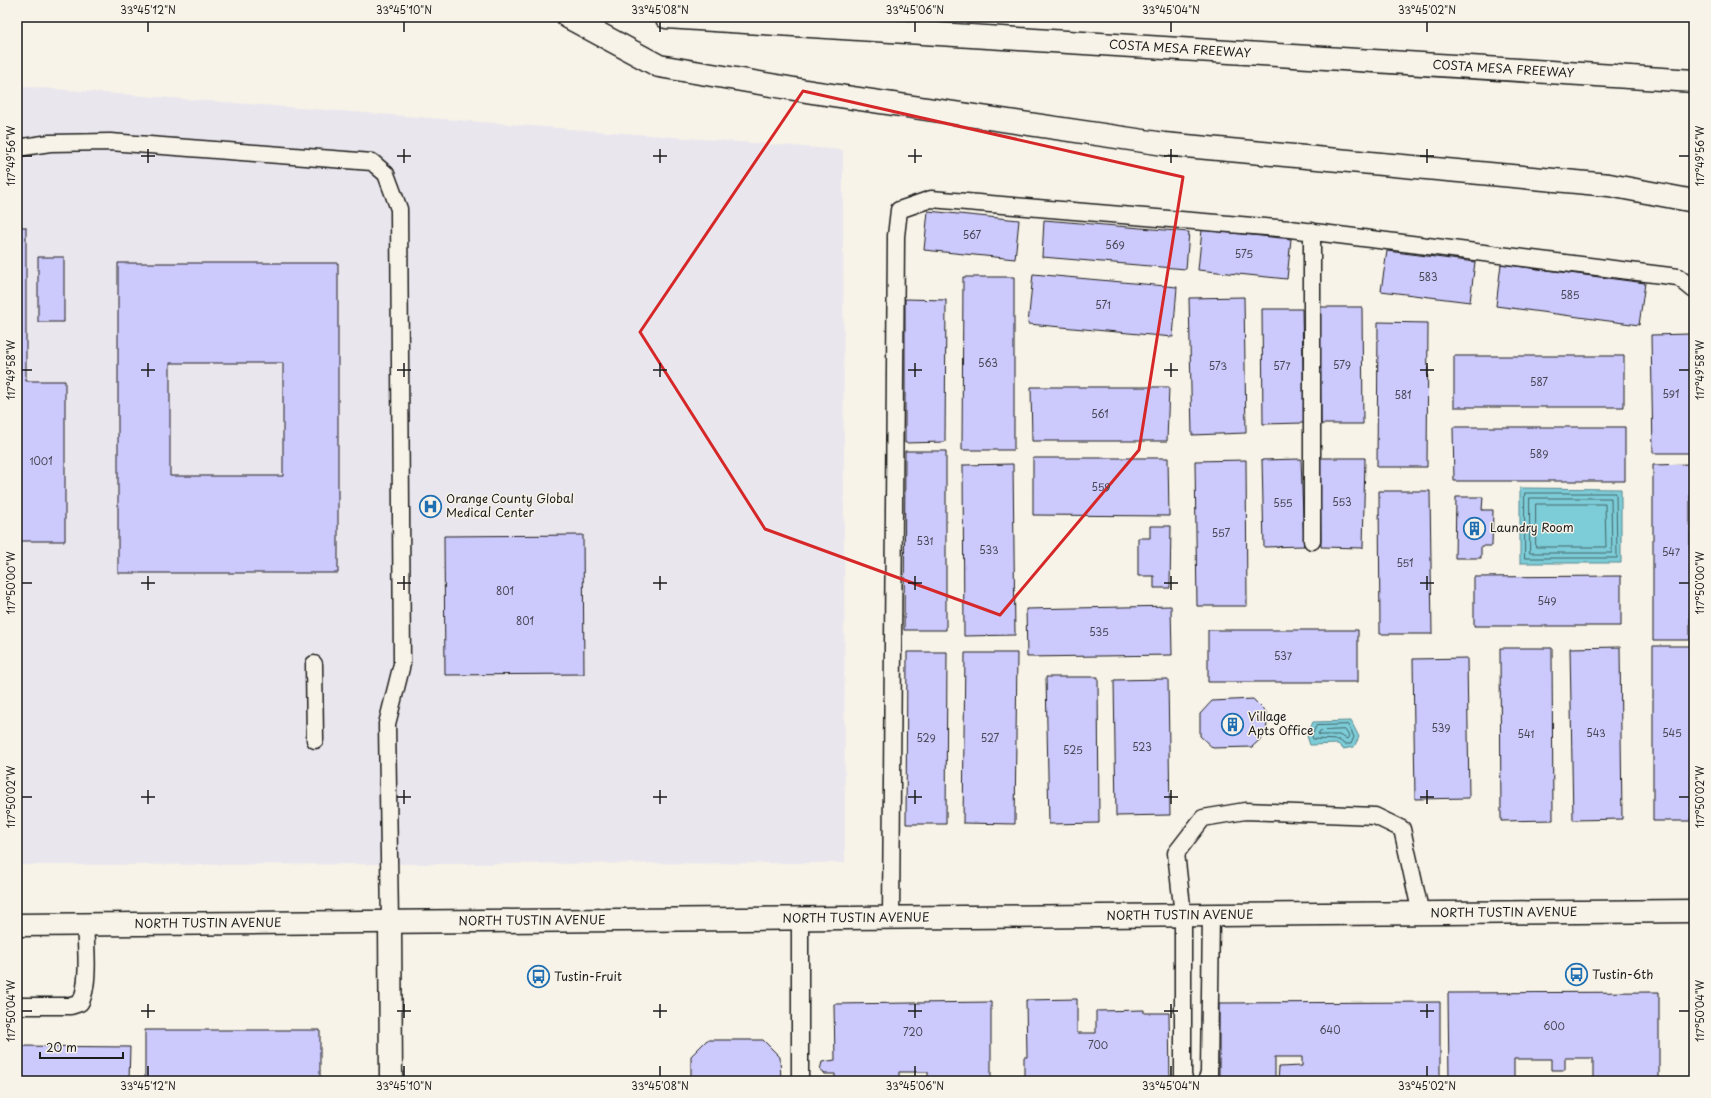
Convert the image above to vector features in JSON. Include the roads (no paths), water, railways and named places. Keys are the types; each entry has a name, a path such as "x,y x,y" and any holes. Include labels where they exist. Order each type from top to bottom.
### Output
{"main road":[{"path":"568,17 659,66 812,92 1164,144 1609,186 1694,201"},
{"name":"COSTA MESA FREEWAY","path":"666,17 1684,80"},
{"path":"1684,80 1694,88"},
{"name":"NORTH TUSTIN AVENUE","path":"17,925 1694,911"},
{"path":"390,922 390,1081"}],"lane":[{"path":"17,148 50,143 110,142 372,162 386,174 399,209 402,664 387,724 390,922"},
{"path":"891,918 896,244 899,210 931,198 1312,231 1678,277 1694,290"},
{"path":"1312,231 1312,541"},
{"path":"314,664 315,740"},
{"path":"1185,1081 1182,1076 1183,916 1176,853 1203,818 1245,810 1375,816 1402,829 1421,914"},
{"path":"1206,1081 1209,1074 1211,915"},
{"path":"800,918 800,1081"},
{"path":"17,1006 71,1006 80,1003 84,996 86,982 85,924"}],"water":[{"path":"1520,488 1621,489 1621,563 1520,563"},
{"path":"1351,721 1359,737 1354,747 1343,749 1338,744 1310,745 1307,736 1313,722"}],"place":[{"name":"Orange County Global Medical Center","path":"431,506"},
{"name":"Laundry Room","path":"1474,528"},
{"name":"Village Apts Office","path":"1233,724"},
{"name":"Tustin-6th","path":"1576,975"},
{"name":"Tustin-Fruit","path":"539,977"}]}
